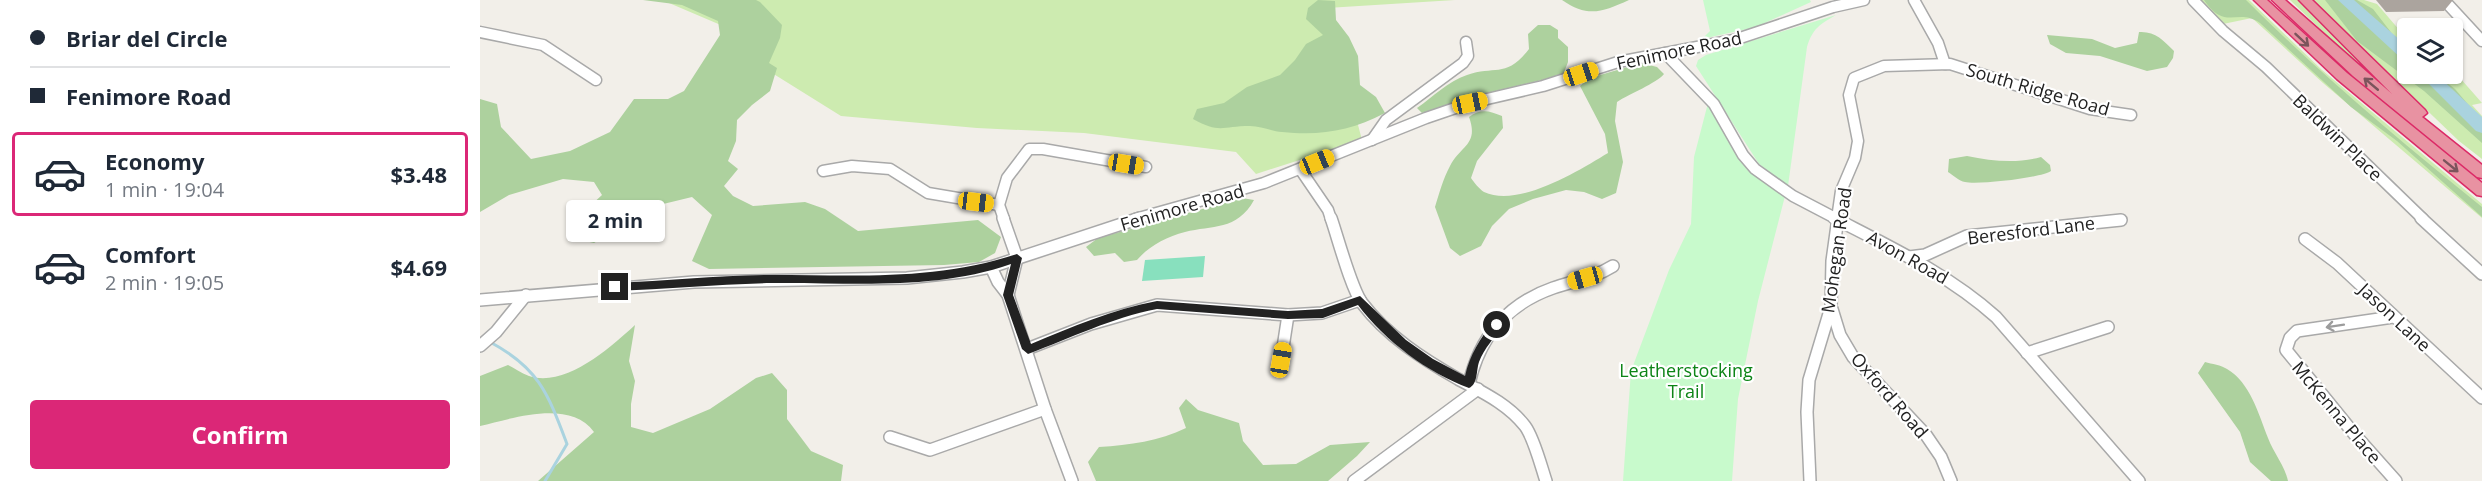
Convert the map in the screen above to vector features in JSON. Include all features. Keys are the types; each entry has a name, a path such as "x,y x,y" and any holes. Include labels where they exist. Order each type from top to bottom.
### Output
{"highway":[{"path":"2260,0 2342,76 2482,191"},
{"path":"2278,0 2366,80 2482,173"},
{"path":"2305,0 2424,116 2482,165"}],"street":[{"name":"Fenimore Road","path":"480,300 683,282 768,279 896,279 941,276 992,267 1128,221 1255,186 1470,103 1543,86 1618,62 1734,40 1833,7 1863,0"},
{"path":"1914,0 1938,43 1945,64"},
{"name":"Baldwin Place","path":"2193,0 2223,31 2266,67 2463,259 2482,274"},
{"path":"2444,0 2482,41"},
{"path":"480,32 543,45 596,80"},
{"path":"1372,140 1386,120 1463,63 1468,56 1466,42"},
{"name":"Avon Road","path":"1665,53 1714,104 1743,154 1755,169 1793,196 1959,285 1995,317 2139,481"},
{"name":"South Ridge Road","path":"1945,64 1977,71 2090,109 2131,115"},
{"name":"Mohegan Road","path":"1810,481 1807,412 1809,380 1831,307 1832,261 1841,191 1855,158 1858,141 1849,95 1854,78 1884,66 1945,64"},
{"path":"1008,295 1017,258 999,205 1007,178 1019,158 1029,149 1043,149 1146,167"},
{"path":"823,171 852,166 890,169 928,193 952,200 999,205"},
{"path":"1299,169 1328,210 1360,300 1371,314 1403,343 1429,362 1501,403 1527,428 1546,481"},
{"name":"Beresford Lane","path":"1909,257 1925,255 1967,236 2121,220"},
{"name":"Jason Lane","path":"2305,239 2337,263 2482,398"},
{"path":"1474,386 1473,363 1481,345 1497,325 1533,296 1550,288 1603,273 1613,266"},
{"path":"992,267 998,282 1008,295 1028,349 1045,409 1072,481"},
{"path":"480,346 496,332 526,295"},
{"path":"1028,349 1089,325 1136,309 1157,305 1288,315 1323,313 1360,300"},
{"name":"Oxford Road","path":"1831,307 1834,323 1856,361 1935,446 1951,481"},
{"path":"1280,367 1288,315"},
{"name":"McKenna Place","path":"2393,317 2297,331 2290,338 2286,350 2355,435 2396,481"},
{"path":"2027,353 2108,327"},
{"path":"1354,481 1474,386"},
{"path":"890,436 930,450 1045,409"}],"green space":[{"path":"643,0 756,0 782,25 780,38 769,63 777,68 770,91 737,120 736,141 728,161 738,169 724,186 733,196 753,206 805,202 825,209 858,231 978,220 1001,237 995,253 979,262 944,265 709,269 692,261 712,215 692,197 655,206 594,243 572,238 575,220 602,195 594,182 563,179 509,195 480,212 480,99 497,104 501,127 531,159 570,151 610,132 634,99 668,99 684,91 720,35 718,21 682,5"},
{"path":"662,0 1455,0 1327,8 1362,140 1256,174 1236,152 1084,133 977,128 841,116 743,55 763,43"},
{"path":"1318,0 1335,1 1336,20 1349,37 1358,56 1360,85 1376,97 1385,113 1347,128 1310,133 1282,132 1254,126 1216,128 1193,119 1197,109 1224,103 1247,87 1280,75 1295,60 1306,44 1323,35 1306,19 1308,8"},
{"path":"1562,0 1629,0 1611,8 1588,11 1571,6"},
{"path":"1703,0 1810,0 1811,2 1756,27 1702,39 1710,31"},
{"path":"2198,0 2249,0 2322,70 2482,204 2482,218 2323,83 2252,18 2223,24"},
{"path":"2204,0 2246,0 2361,106 2482,207 2482,217 2397,141 2351,107 2260,23 2245,17 2219,15"},
{"path":"2290,0 2299,0 2370,70 2340,48"},
{"path":"2312,0 2364,0 2377,4 2397,27 2397,82"},
{"path":"2325,0 2357,0 2373,9 2397,40 2397,71 2357,41"},
{"path":"1836,15 1817,28 1807,47 1788,186 1759,164 1696,66 1698,60 1706,55"},
{"path":"1538,25 1550,25 1558,30 1558,38 1568,47 1568,62 1563,75 1475,96 1422,113 1417,108 1460,78 1477,72 1500,70 1514,64 1529,49 1528,34"},
{"path":"2139,32 2154,35 2174,51 2173,58 2167,67 2147,71 2100,56 2066,53 2050,44 2047,35 2092,39 2115,48 2137,43"},
{"path":"1641,63 1657,67 1664,74 1617,102 1615,121 1623,162 1616,193 1602,199 1584,192 1566,190 1533,199 1509,209 1492,226 1481,246 1460,256 1450,248 1435,207 1450,166 1472,134 1469,117 1478,112 1493,113 1502,116 1503,128 1477,161 1471,178 1484,192 1498,196 1531,191 1565,177 1608,153 1605,134 1580,86 1590,78"},
{"path":"2463,81 2482,103 2472,105 2482,116 2482,159 2459,141 2400,84 2463,84"},
{"path":"2415,84 2449,84 2455,89 2482,121 2482,143"},
{"name":"Leatherstocking Trail","path":"1708,103 1743,164 1785,196 1758,301 1738,399 1732,481 1623,481 1631,371 1669,270 1691,224 1694,157"},
{"path":"1967,156 2004,161 2041,157 2050,165 2051,171 2009,180 1965,182 1948,172 1949,159"},
{"path":"1242,198 1254,200 1240,217 1232,222 1171,237 1152,246 1137,260 1124,262 1115,253 1094,256 1086,247 1098,238"},
{"path":"1205,256 1203,277 1142,281 1145,260"},
{"path":"635,325 629,361 635,381 631,404 631,427 653,433 710,409 756,378 772,373 787,390 787,419 811,451 843,465 841,481 538,481 594,432 584,422 556,413 525,416 480,426 480,376 508,365 529,376 543,378 557,376 586,364"},
{"path":"2205,362 2225,368 2235,375 2248,390 2288,481 2271,481 2250,462 2240,432 2198,373"},
{"path":"1186,399 1198,410 1239,423 1243,441 1263,465 1296,464 1330,445 1370,442 1328,481 1096,481 1088,462 1099,447 1144,442 1186,428 1179,408"}],"waterway":[{"path":"2345,0 2397,46"},
{"path":"2437,84 2482,127"},
{"path":"490,342 507,352 531,373 540,384 560,426 567,444 545,481"}],"route":[{"path":"615,287 768,279 896,279 941,276 992,267 1017,258 1008,295 1028,349 1089,325 1136,309 1157,305 1288,315 1323,313 1360,300 1371,314 1403,343 1429,362 1469,384 1473,363 1481,345 1497,325"}]}
